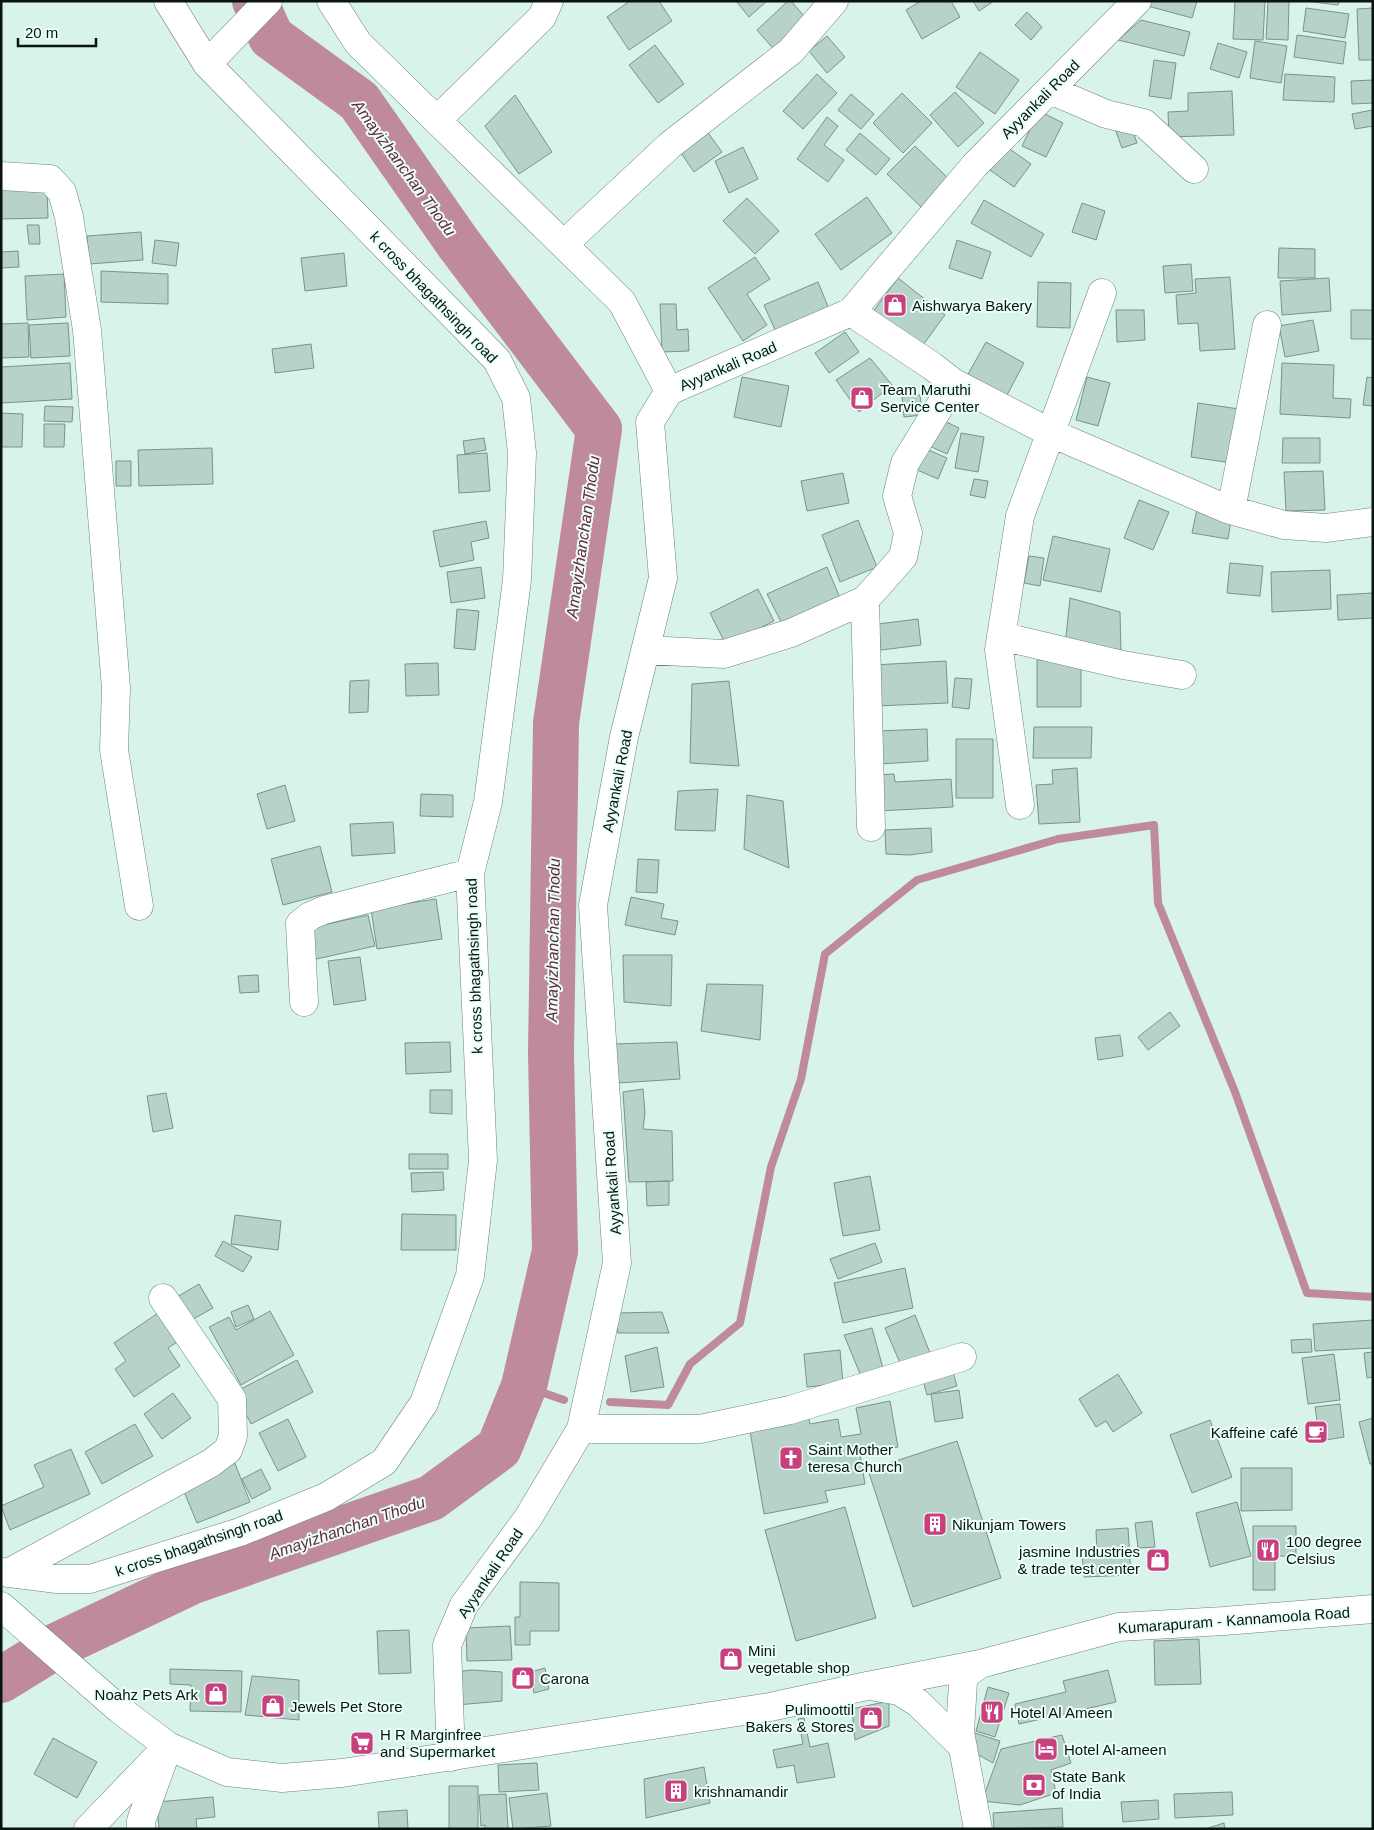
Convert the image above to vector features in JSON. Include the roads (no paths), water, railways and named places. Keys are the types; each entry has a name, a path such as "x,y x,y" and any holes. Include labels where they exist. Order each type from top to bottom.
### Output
{"street":[{"name":"k cross bhagathsingh road","path":"5,1572 57,1579 90,1579 240,1532 326,1498 384,1462 424,1403 470,1276 483,1160 470,873 488,802 517,580 522,453 516,398 497,360 207,64 168,1"},
{"path":"207,64 268,1"},
{"path":"331,1 358,43 622,302 669,391"},
{"path":"437,120 542,17 549,1"},
{"path":"564,244 670,145 791,51 834,1"},
{"name":"Ayyankali Road","path":"451,1757 446,1645 464,1605 528,1518 581,1430 617,1263 593,905 624,737 663,578 650,422 669,391 851,312 975,165 1137,1"},
{"path":"1050,90 1106,114 1144,123 1194,169"},
{"path":"1,176 50,179 62,192 69,217 87,330 116,688 114,750 139,906"},
{"path":"1020,806 999,650 1020,516 1102,293"},
{"path":"851,312 932,366 954,383 1051,433 1231,510 1292,526 1326,528 1373,522"},
{"path":"1231,510 1267,325"},
{"path":"646,650 724,654 791,633 865,600 903,557 908,533 897,496 905,463 954,383"},
{"path":"865,600 871,827"},
{"path":"1001,636 1124,665 1182,675"},
{"path":"304,1002 300,924 310,916 324,910 470,873"},
{"path":"5,1572 210,1463 228,1450 233,1436 232,1399 164,1298"},
{"path":"581,1430 700,1429 790,1410 962,1358"},
{"name":"Kumarapuram - Kannamoola Road","path":"1,1606 119,1709 168,1746 227,1772 282,1778 342,1773 770,1707 980,1664 1119,1627 1373,1609"},
{"path":"978,1829 960,1732 963,1682 966,1674 980,1664"},
{"path":"867,1686 899,1692 918,1703 963,1747"},
{"path":"88,1829 168,1746"},
{"path":"141,1829 141,1821 168,1746"}],"waterway":[{"name":"Amayizhanchan Thodu","path":"1,1680 56,1646 193,1581 431,1498 499,1448 524,1386 555,1251 551,1053 556,723 599,429 458,243 359,101 271,37 255,1"},
{"path":"610,1402 668,1405 690,1364 740,1323 771,1167 801,1079 825,954 917,880 1058,839 1154,825 1158,903 1235,1092 1307,1293 1373,1297"},
{"path":"524,1386 564,1400"}],"place":[{"name":"Aishwarya Bakery","path":"895,305"},
{"name":"Team Maruthi Service Center","path":"862,398"},
{"name":"Kaffeine café","path":"1316,1432"},
{"name":"Saint Mother teresa Church","path":"791,1458"},
{"name":"Nikunjam Towers","path":"935,1524"},
{"name":"100 degree Celsius","path":"1268,1550"},
{"name":"jasmine Industries & trade test center","path":"1158,1560"},
{"name":"Mini vegetable shop","path":"731,1659"},
{"name":"Carona","path":"523,1678"},
{"name":"Noahz Pets Ark","path":"216,1694"},
{"name":"Jewels Pet Store","path":"273,1706"},
{"name":"Hotel Al Ameen","path":"992,1712"},
{"name":"Pulimoottil Bakers & Stores","path":"871,1718"},
{"name":"H R Marginfree and Supermarket","path":"362,1743"},
{"name":"Hotel Al-ameen","path":"1046,1749"},
{"name":"State Bank of India","path":"1034,1785"},
{"name":"krishnamandir","path":"676,1791"}]}
